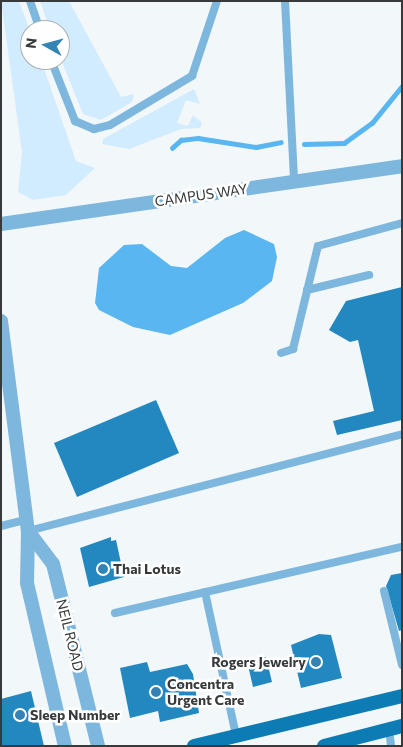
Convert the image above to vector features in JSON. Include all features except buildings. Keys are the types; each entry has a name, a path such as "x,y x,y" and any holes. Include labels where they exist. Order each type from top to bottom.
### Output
{"main road":[{"path":"194,746 402,696"},
{"path":"324,746 395,728"}],"street":[{"name":"CAMPUS WAY","path":"1,224 402,166"},
{"name":"NEIL ROAD","path":"1,321 27,526 29,599 64,746"},
{"name":"NEIL ROAD","path":"27,526 52,564 98,746"}],"lane":[{"path":"30,1 37,20"},
{"path":"55,70 75,121 94,129 110,125 192,76 217,1"},
{"path":"285,1 294,181"},
{"path":"281,353 292,350 318,246 402,223"},
{"path":"307,290 369,275"},
{"path":"1,526 27,526 402,434"},
{"path":"115,613 402,547"},
{"path":"384,591 402,665"},
{"path":"205,592 236,735"},
{"path":"391,746 395,728"}],"shaded area":[{"path":"1,1 19,1 26,20 20,20 20,70 44,70 76,161 95,168 66,195 33,200 18,192 22,152"},
{"path":"40,1 69,1 121,97 134,94 132,102 101,120 83,114 65,70 70,70 70,20 47,20"},
{"path":"194,89 200,104 186,100 177,123 188,126 193,115 202,123 200,128 181,129 129,149 102,144 103,139"}],"water":[{"path":"244,230 274,244 277,257 272,281 243,303 170,335 133,327 99,310 95,303 99,268 124,245 142,244 171,266 187,268 225,238"}],"waterway":[{"path":"304,144 344,143 372,123 402,86"},
{"path":"172,148 181,140 198,138 256,147 281,142"}],"place":[{"name":"Thai Lotus","path":"103,569"},
{"name":"Rogers Jewelry","path":"316,662"},
{"name":"Concentra Urgent Care","path":"156,692"},
{"name":"Sleep Number","path":"20,715"}]}
